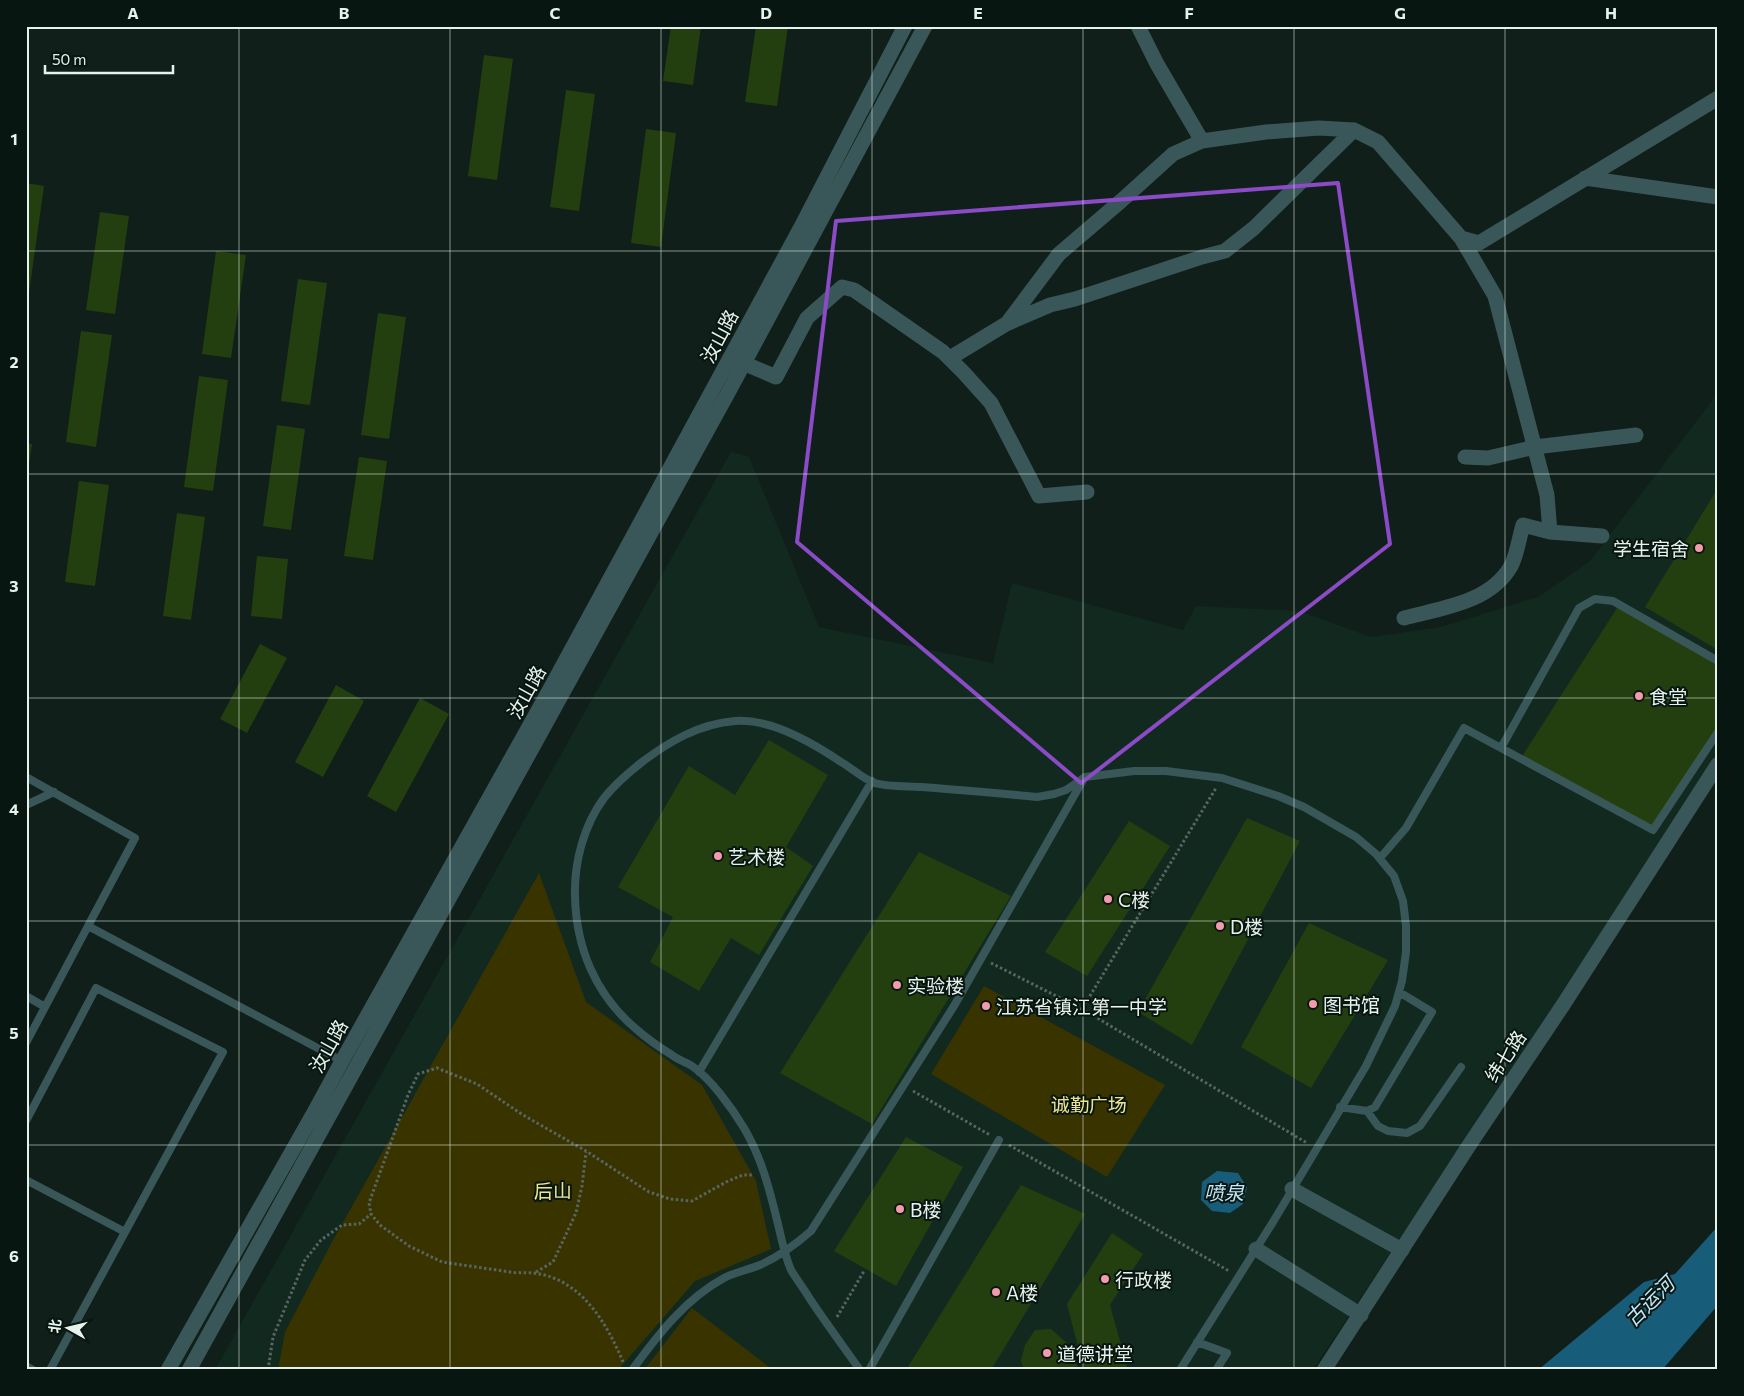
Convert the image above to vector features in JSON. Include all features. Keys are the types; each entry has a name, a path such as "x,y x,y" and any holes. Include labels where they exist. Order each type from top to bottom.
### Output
{"street":[{"name":"汝山路","path":"168,1370 544,700 801,226 905,26"},
{"name":"汝山路","path":"189,1370 744,364 925,26"},
{"path":"1138,26 1157,64 1202,141"},
{"path":"1461,238 1479,243 1718,98"},
{"path":"1006,324 1059,254 1173,154 1202,141 1266,132 1319,128 1354,130 1378,142 1461,238 1495,296 1548,495 1550,532"},
{"path":"950,358 1006,324 1050,305 1075,299 1225,251 1254,228 1354,130"},
{"path":"1585,178 1718,197"},
{"path":"730,358 776,377 807,318 842,287 854,290 943,352 991,403 1039,496 1087,492"},
{"path":"1464,457 1488,458 1535,447 1636,435"},
{"path":"1404,618 1471,599 1493,588 1511,566 1523,525 1550,532 1602,536"},
{"name":"纬七路","path":"1324,1370 1468,1147 1569,997 1718,764"},
{"path":"1292,1189 1402,1250"},
{"path":"1256,1249 1360,1314"}],"lane":[{"path":"1501,748 1580,608 1595,599 1613,601 1718,661"},
{"path":"860,1370 830,1329 791,1269 785,1253 765,1174 756,1151 742,1125 706,1078 656,1044 620,1014 603,994 579,938 575,887 577,864 583,840 594,813 620,780 660,749 699,728 738,721 756,721 775,726 829,754 875,783 1036,797 1066,790 1085,777 1134,771 1166,771 1222,778 1278,796 1304,807 1356,837 1380,858 1394,876 1403,901 1406,926 1406,952 1395,1006 1366,1066 1256,1249 1180,1370"},
{"path":"1380,858 1406,828 1464,728 1653,830 1718,732"},
{"path":"26,776 135,838 26,1043"},
{"path":"632,1370 658,1334 692,1300 724,1278 760,1265 785,1253 811,1231 954,1006 1085,777"},
{"path":"699,1072 872,781"},
{"path":"26,806 54,792"},
{"path":"88,926 342,1061"},
{"path":"26,1121 96,988 223,1052 50,1370"},
{"path":"1340,1107 1367,1110 1376,1107 1432,1012 1399,992"},
{"path":"26,996 45,1007"},
{"path":"1367,1110 1378,1126 1388,1131 1407,1133 1420,1126 1462,1067"},
{"path":"869,1370 999,1140"},
{"path":"26,1180 125,1232"},
{"path":"1198,1342 1227,1353 1216,1370"},
{"path":"26,1366 33,1370"}],"path":[{"path":"1082,1009 1222,778"},
{"path":"981,958 1082,1009 1316,1148"},
{"path":"626,1370 615,1342 590,1303 578,1292 562,1282 546,1274 517,1273 442,1262 409,1246 380,1225 371,1214 369,1203 408,1095 418,1074 437,1068 477,1084 523,1115 586,1152 648,1192 670,1199 692,1202 743,1175 765,1174"},
{"path":"904,1085 1238,1277"},
{"path":"535,1273 553,1262 576,1213 582,1186 586,1152"},
{"path":"268,1370 273,1337 305,1260 321,1240 342,1226 359,1224 371,1214"},
{"path":"830,1329 864,1271"}],"highlighted area":[{"path":"1338,183 1390,544 1081,783 797,542 836,221"}],"shaded area":[{"name":"江苏省镇江第一中学","path":"1718,393 1718,751 1651,857 1313,1370 215,1370 731,452 749,457 819,627 993,663 1012,583 1183,630 1196,606 1299,611 1371,637 1441,627 1540,596 1590,561"}],"green space":[{"name":"后山","path":"539,873 586,1002 702,1085 756,1181 771,1249 695,1281 618,1370 278,1370 285,1332 332,1242"},
{"name":"诚勤广场","path":"984,986 1165,1085 1107,1177 931,1074"},
{"path":"692,1308 773,1370 644,1370"}],"water":[{"name":"喷泉","path":"1217,1171 1238,1173 1247,1187 1243,1204 1230,1213 1212,1211 1201,1200 1202,1182"},
{"name":"古运河","path":"1718,1226 1718,1305 1662,1370 1538,1370 1644,1282 1675,1274"}],"building":[{"path":"671,26 701,26 693,85 663,81"},
{"path":"756,26 788,26 777,106 745,102"},
{"path":"484,55 513,59 497,180 468,176"},
{"path":"566,90 595,94 579,211 550,207"},
{"path":"646,129 676,133 661,247 631,243"},
{"path":"26,183 44,186 28,300 26,300"},
{"path":"100,212 129,216 115,314 86,310"},
{"path":"216,251 246,255 231,358 202,354"},
{"path":"298,279 327,283 310,405 281,401"},
{"path":"378,313 406,317 389,439 361,435"},
{"path":"81,331 112,335 96,447 66,442"},
{"path":"199,376 228,380 213,491 184,487"},
{"path":"277,425 305,429 291,530 263,526"},
{"path":"26,443 32,444 27,477 26,476"},
{"path":"359,457 387,461 373,560 344,556"},
{"path":"79,481 109,485 95,586 65,582"},
{"name":"学生宿舍","path":"1718,488 1718,650 1645,607"},
{"path":"177,513 205,517 191,620 163,616"},
{"path":"257,556 288,559 282,619 251,616"},
{"name":"食堂","path":"1619,605 1718,661 1718,732 1653,830 1521,758"},
{"path":"260,644 287,658 247,733 220,719"},
{"path":"336,685 364,701 323,777 295,762"},
{"path":"420,698 449,714 396,812 367,796"},
{"name":"艺术楼","path":"769,740 828,775 786,847 813,866 759,955 731,938 699,991 650,962 673,917 618,887 689,766 735,795"},
{"name":"D楼","path":"1247,818 1300,841 1192,1045 1138,1012"},
{"name":"C楼","path":"1129,821 1170,846 1087,976 1045,952"},
{"name":"实验楼","path":"919,852 1011,896 872,1124 780,1073"},
{"name":"图书馆","path":"1309,923 1388,960 1311,1088 1241,1047"},
{"name":"B楼","path":"906,1137 963,1167 896,1286 834,1251"},
{"name":"A楼","path":"1021,1185 1085,1214 991,1370 906,1370"},
{"name":"行政楼","path":"1112,1233 1143,1254 1110,1305 1128,1370 1084,1370 1067,1304"},
{"name":"道德讲堂","path":"1051,1329 1067,1343 1077,1365 1077,1370 1024,1370 1021,1361 1025,1345 1035,1330"}],"place":[{"name":"学生宿舍","path":"1699,548"},
{"name":"食堂","path":"1639,696"},
{"name":"艺术楼","path":"718,856"},
{"name":"C楼","path":"1108,899"},
{"name":"D楼","path":"1220,926"},
{"name":"实验楼","path":"897,985"},
{"name":"图书馆","path":"1313,1004"},
{"name":"江苏省镇江第一中学","path":"986,1006"},
{"name":"B楼","path":"900,1209"},
{"name":"行政楼","path":"1105,1279"},
{"name":"A楼","path":"996,1292"},
{"name":"道德讲堂","path":"1047,1353"}]}
